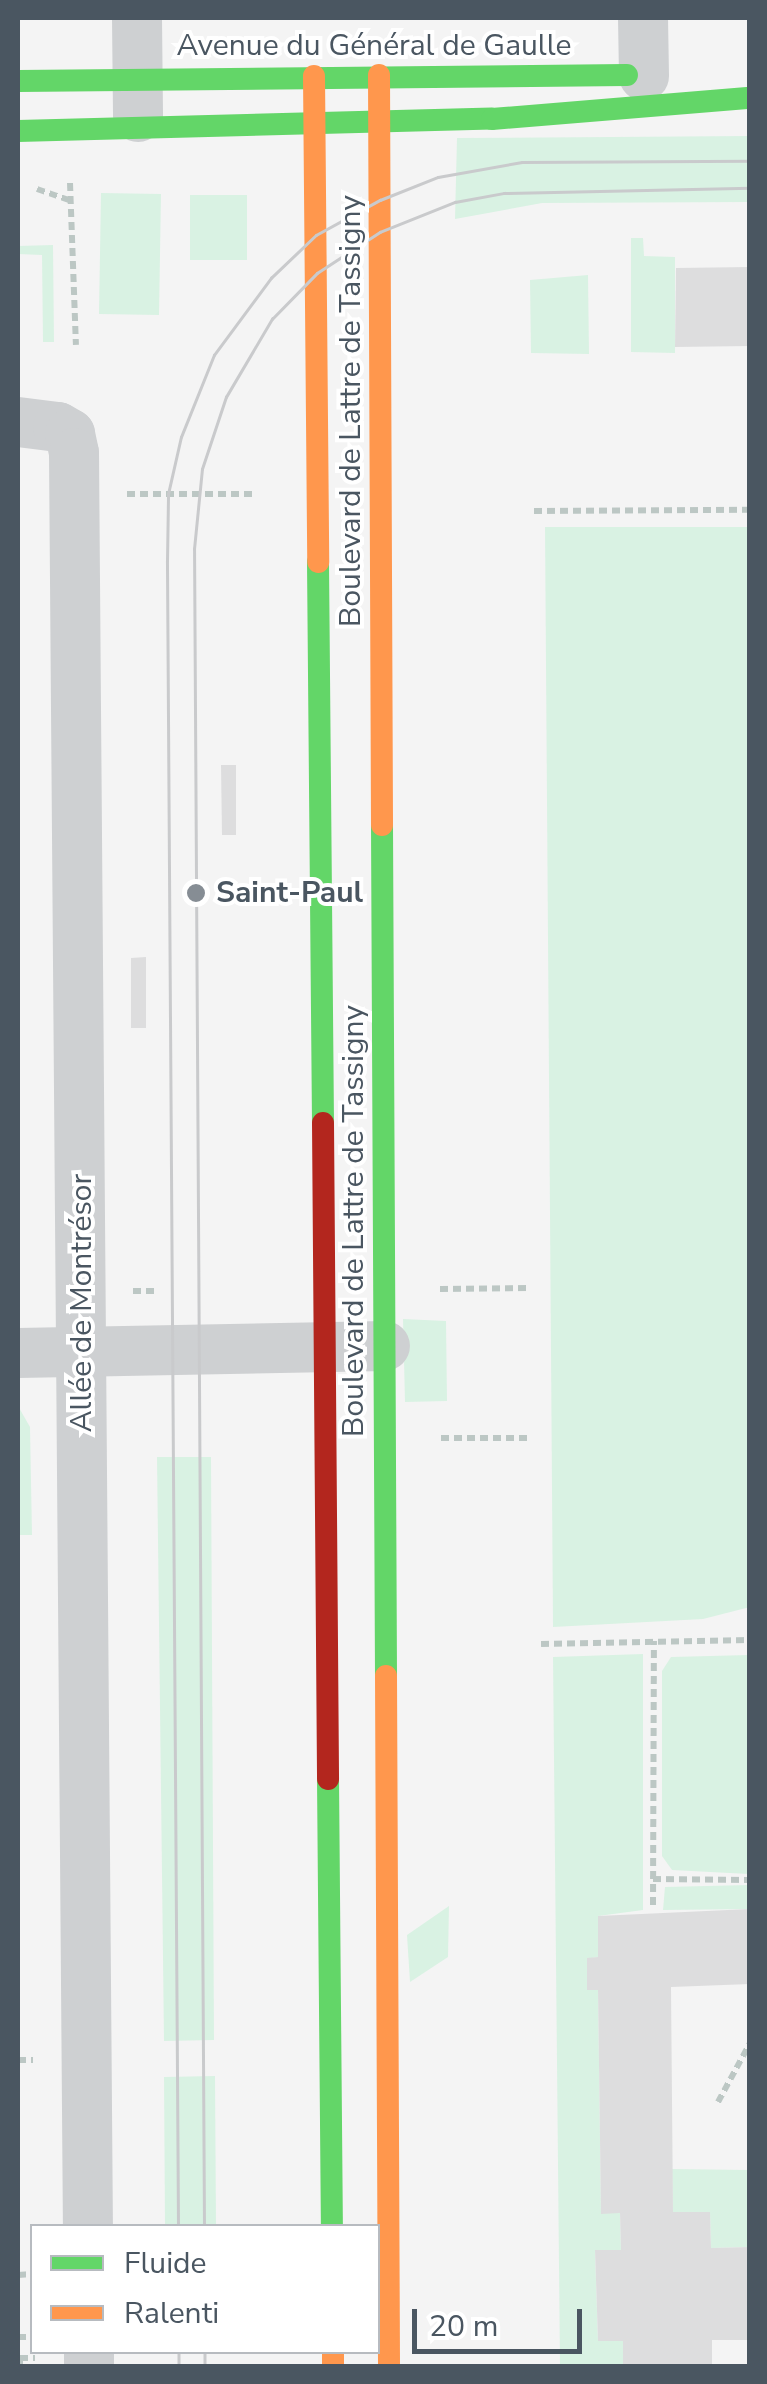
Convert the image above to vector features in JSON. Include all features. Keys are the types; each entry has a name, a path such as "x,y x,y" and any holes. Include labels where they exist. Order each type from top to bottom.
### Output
{"street":[{"path":"137,18 138,130"},
{"path":"644,18 644,76"},
{"name":"Avenue du Général de Gaulle","path":"18,81 379,75 644,76 738,98"},
{"name":"Boulevard de Lattre de Tassigny","path":"379,75 389,2366"},
{"name":"Boulevard de Lattre de Tassigny","path":"314,76 332,2224"},
{"name":"Avenue du Général de Gaulle","path":"18,131 316,125 738,98"},
{"name":"Allée de Montrésor","path":"18,422 58,426 70,434 74,453 88,2224"},
{"path":"18,1353 385,1346"}],"path":[{"path":"68,166 76,345"},
{"path":"116,494 252,494"},
{"path":"534,511 750,510"},
{"path":"420,1289 528,1288"},
{"path":"422,1438 529,1438"},
{"path":"541,1644 750,1640"},
{"path":"653,1905 654,1642"},
{"path":"653,1880 750,1880"},
{"path":"718,2102 750,2042"}],"green space":[{"path":"749,136 749,202 542,203 455,219 457,138"},
{"path":"101,193 161,194 159,315 99,314"},
{"path":"190,195 247,195 247,260 190,260"},
{"path":"631,238 643,238 644,256 675,257 675,353 631,352"},
{"path":"53,245 54,342 43,342 42,255 18,254 18,246"},
{"path":"588,275 589,354 531,353 530,280"},
{"path":"545,527 749,527 750,1607 703,1619 553,1627"},
{"path":"403,1319 446,1321 447,1401 405,1402"},
{"path":"18,1406 30,1427 32,1535 18,1535"},
{"path":"157,1457 211,1457 214,2040 164,2041"},
{"path":"643,1654 643,1910 598,1916 598,1957 587,1959 587,1990 598,1990 601,2213 620,2213 621,2250 595,2251 598,2341 623,2341 623,2366 560,2366 553,1657"},
{"path":"749,1655 749,1874 672,1870 662,1856 662,1671 671,1657"},
{"path":"749,1885 749,1909 663,1910 665,1887"},
{"path":"449,1906 448,1957 410,1982 407,1935"},
{"path":"215,2076 216,2224 165,2224 164,2077"},
{"path":"672,2169 749,2170 749,2247 711,2248 710,2212 673,2212"}],"building":[{"path":"750,267 750,346 675,347 676,268"},
{"path":"221,765 236,765 236,835 222,835"},
{"path":"146,957 146,1028 131,1028 131,958"},
{"path":"750,1909 750,1984 671,1987 673,2212 710,2212 711,2248 750,2247 750,2340 712,2340 712,2366 623,2366 623,2341 598,2341 595,2250 621,2250 620,2213 601,2214 598,1990 587,1990 587,1958 598,1957 598,1916"}],"tram line":[{"path":"178,2224 167,561 168,494 181,437 214,355 271,278 316,235 380,200 438,177 522,162 750,161"},
{"path":"204,2224 194,549 202,469 226,397 272,319 317,273 380,232 455,202 504,193 750,188"},
{"path":"179,2354 179,2366"},
{"path":"205,2354 205,2366"}],"traffic: fast":[{"path":"18,81 627,75"},
{"path":"18,131 492,119 750,98"},
{"path":"318,562 323,1123"},
{"path":"382,825 386,1676"},
{"path":"328,1779 332,2224"}],"traffic: slow":[{"path":"379,75 382,825"},
{"path":"314,76 318,562"},
{"path":"386,1676 389,2366"},
{"path":"333,2354 333,2366"}],"traffic: jam":[{"path":"323,1123 328,1779"}],"place":[{"name":"Saint-Paul","path":"196,893"}]}
